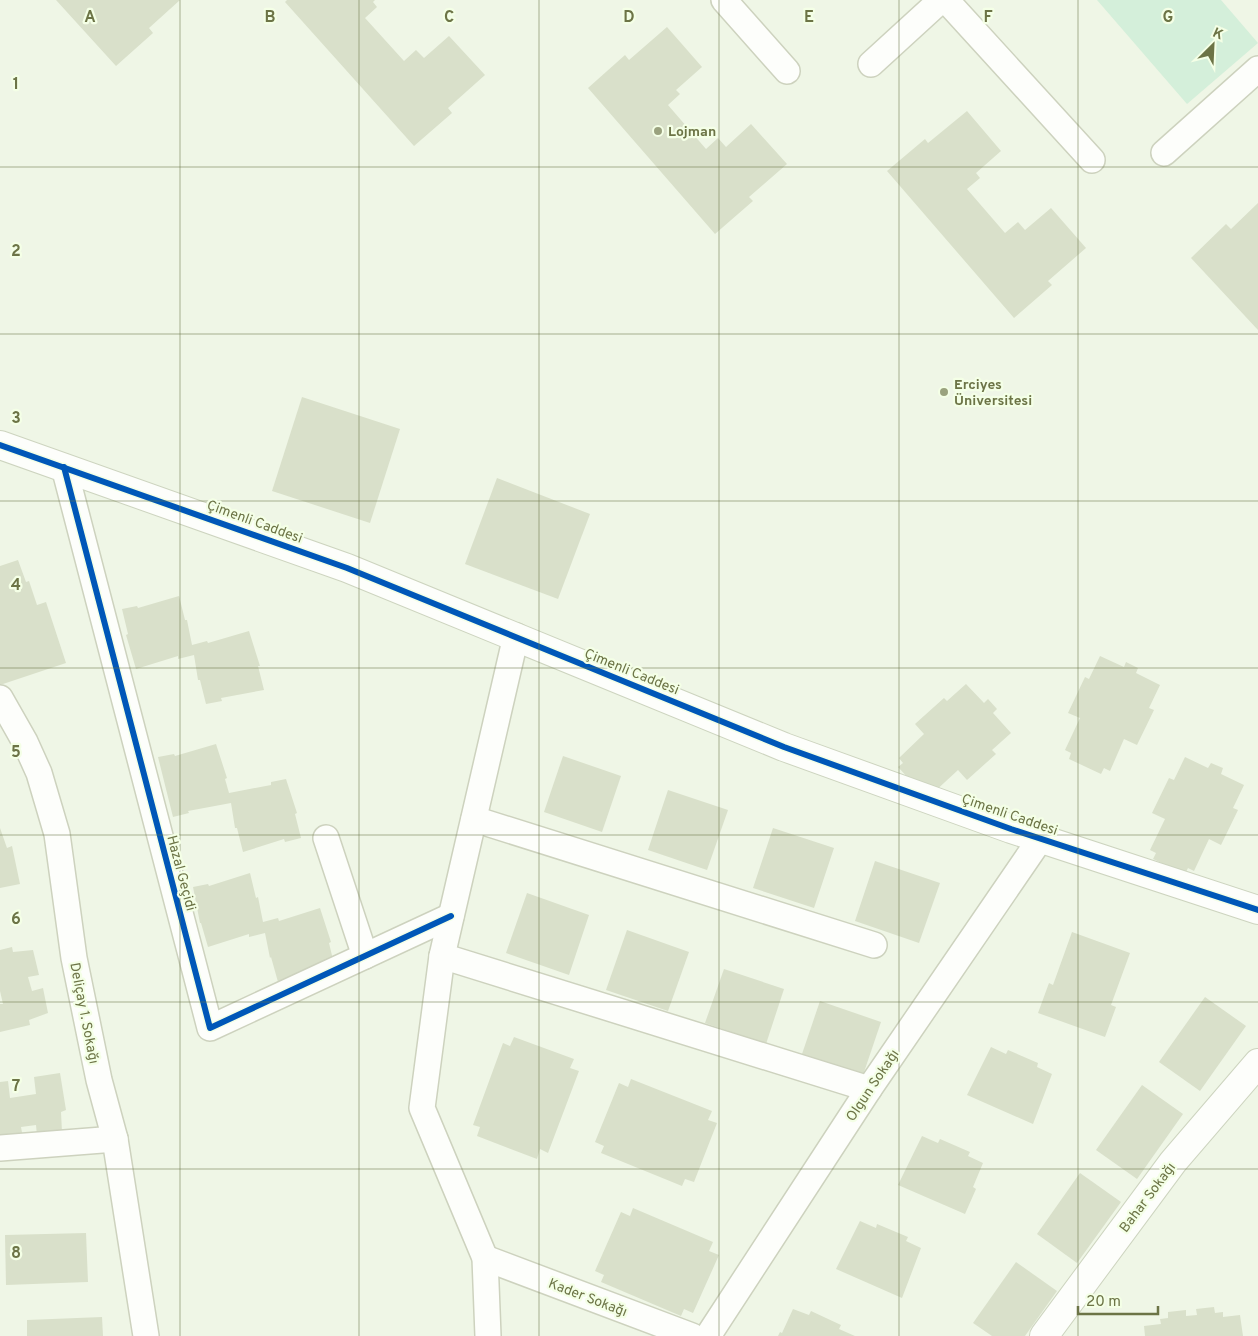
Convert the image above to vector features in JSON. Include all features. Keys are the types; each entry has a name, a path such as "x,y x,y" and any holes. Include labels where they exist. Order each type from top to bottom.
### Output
{"street":[{"path":"724,0 787,71"},
{"path":"871,64 941,0"},
{"path":"946,0 1092,160"},
{"path":"1164,154 1254,80"},
{"name":"Çimenli Caddesi","path":"0,445 338,565 516,636 784,747 1041,838 1258,910"},
{"name":"Hazal Geçidi","path":"64,467 210,1028 451,916"},
{"path":"488,1336 485,1258 422,1108 442,956 516,636"},
{"name":"Deliçay 1. Sokağı","path":"0,698 25,742 50,803 63,865 74,958 85,1019 115,1139 146,1336"},
{"path":"474,819 874,945"},
{"path":"326,838 365,956"},
{"name":"Olgun Sokağı","path":"708,1336 869,1089 1041,838"},
{"path":"442,956 869,1089"},
{"name":"Bahar Sokağı","path":"1044,1336 1173,1162 1258,1063"},
{"path":"0,1148 115,1139"},
{"name":"Kader Sokağı","path":"485,1258 692,1336"}],"green space":[{"path":"1097,0 1221,0 1258,43 1187,104"}],"building":[{"path":"56,0 180,0 149,28 153,33 116,66"},
{"path":"287,0 375,0 373,2 377,7 365,18 404,61 416,50 424,58 449,36 485,75 448,108 452,113 414,146 285,2"},
{"name":"Lojman","path":"667,27 702,67 676,90 680,94 668,105 706,149 718,138 726,147 751,124 787,164 749,197 753,201 715,234 588,88 625,55 629,60"},
{"path":"967,111 1001,151 976,173 980,178 967,189 1005,233 1018,222 1025,230 1051,208 1086,248 1048,281 1052,285 1014,318 887,171 925,139 928,143"},
{"path":"1258,203 1258,330 1191,258 1226,224 1231,229"},
{"path":"302,397 400,429 370,523 272,491"},
{"path":"497,478 590,514 558,599 465,564"},
{"path":"18,560 26,582 29,581 37,605 46,602 66,663 0,685 0,566"},
{"path":"179,596 185,620 187,620 192,645 207,641 208,643 249,631 260,666 258,666 264,690 221,698 222,701 206,704 200,680 198,680 194,655 178,659 178,656 136,669 126,635 128,634 122,609 137,606 138,608"},
{"path":"1100,656 1124,667 1126,662 1138,668 1136,673 1160,685 1149,708 1154,710 1137,745 1124,739 1110,771 1104,768 1101,774 1069,759 1071,753 1065,750 1080,718 1068,713 1085,677 1089,679"},
{"path":"966,684 984,703 988,699 997,709 993,713 1011,733 992,750 996,754 967,780 958,770 932,794 922,793 898,767 903,763 899,758 924,734 915,724 944,698 947,701"},
{"path":"216,744 227,778 225,779 229,793 271,785 271,782 286,779 297,813 295,814 301,838 285,842 284,839 243,852 237,828 235,828 231,803 188,811 189,813 173,817 158,757 174,754 175,756"},
{"path":"563,756 621,776 602,832 544,812"},
{"path":"1185,757 1208,768 1211,763 1223,768 1221,774 1244,785 1233,808 1238,810 1221,845 1209,839 1194,871 1188,868 1185,874 1153,859 1156,853 1150,850 1165,819 1152,813 1169,778 1174,780"},
{"path":"668,790 728,810 707,870 648,850"},
{"path":"0,828 7,848 12,846 20,884 0,888"},
{"path":"773,828 834,848 814,908 753,888"},
{"path":"875,861 940,883 919,943 855,921"},
{"path":"250,873 256,898 258,897 263,922 278,918 279,921 320,908 331,942 329,943 335,968 319,969 278,982 270,958 265,933 249,937 249,934 208,947 200,923 193,887 208,884 209,886"},
{"path":"527,893 589,915 569,975 506,953"},
{"path":"627,930 689,952 668,1011 606,990"},
{"path":"1072,932 1130,953 1111,1005 1116,1007 1105,1037 1038,1013 1049,983 1053,985"},
{"path":"12,947 13,952 33,950 39,975 28,977 32,991 43,988 48,1013 29,1020 30,1025 0,1032 0,1004 3,1004 0,991 0,950"},
{"path":"724,969 784,989 766,1044 705,1023"},
{"path":"1205,997 1246,1026 1200,1091 1159,1062"},
{"path":"820,1001 881,1022 862,1078 801,1057"},
{"path":"514,1037 574,1059 570,1068 579,1071 548,1153 540,1149 537,1159 477,1136 480,1127 473,1125 503,1043 510,1046"},
{"path":"991,1047 1006,1054 1008,1050 1038,1063 1037,1067 1052,1074 1033,1124 967,1095"},
{"path":"60,1073 66,1110 61,1112 62,1132 37,1136 36,1125 21,1127 23,1138 0,1142 0,1082 8,1081 10,1098 36,1094 34,1077"},
{"path":"631,1079 712,1111 708,1120 717,1123 694,1182 685,1179 682,1186 601,1153 604,1146 595,1142 619,1083 628,1087"},
{"path":"1142,1085 1183,1114 1137,1179 1096,1150"},
{"path":"922,1136 938,1143 940,1139 970,1152 968,1156 983,1163 973,1187 976,1189 965,1214 898,1185"},
{"path":"1080,1173 1121,1202 1077,1263 1037,1234"},
{"path":"633,1208 713,1242 709,1251 719,1255 693,1313 684,1309 681,1316 601,1282 604,1275 595,1271 621,1212 630,1216"},
{"path":"860,1221 876,1228 877,1224 908,1237 906,1241 921,1248 902,1298 836,1269"},
{"path":"86,1233 88,1282 6,1285 5,1235"},
{"path":"1016,1262 1057,1291 1025,1336 992,1336 973,1323"},
{"path":"1214,1307 1215,1313 1223,1312 1223,1317 1240,1315 1243,1336 1145,1336 1144,1326 1161,1324 1160,1319 1168,1318 1168,1312 1186,1310 1186,1316 1197,1315 1196,1309"},
{"path":"793,1309 809,1315 811,1311 841,1325 839,1329 855,1336 778,1336 780,1332 782,1333"},
{"path":"102,1317 103,1336 27,1336 27,1320"}],"cycle path":[{"path":"0,445 347,568 784,747 1011,829 1258,910"},
{"path":"64,467 210,1028 451,916"}],"place":[{"name":"Lojman","path":"658,131"},
{"name":"Erciyes Üniversitesi","path":"944,392"}]}
